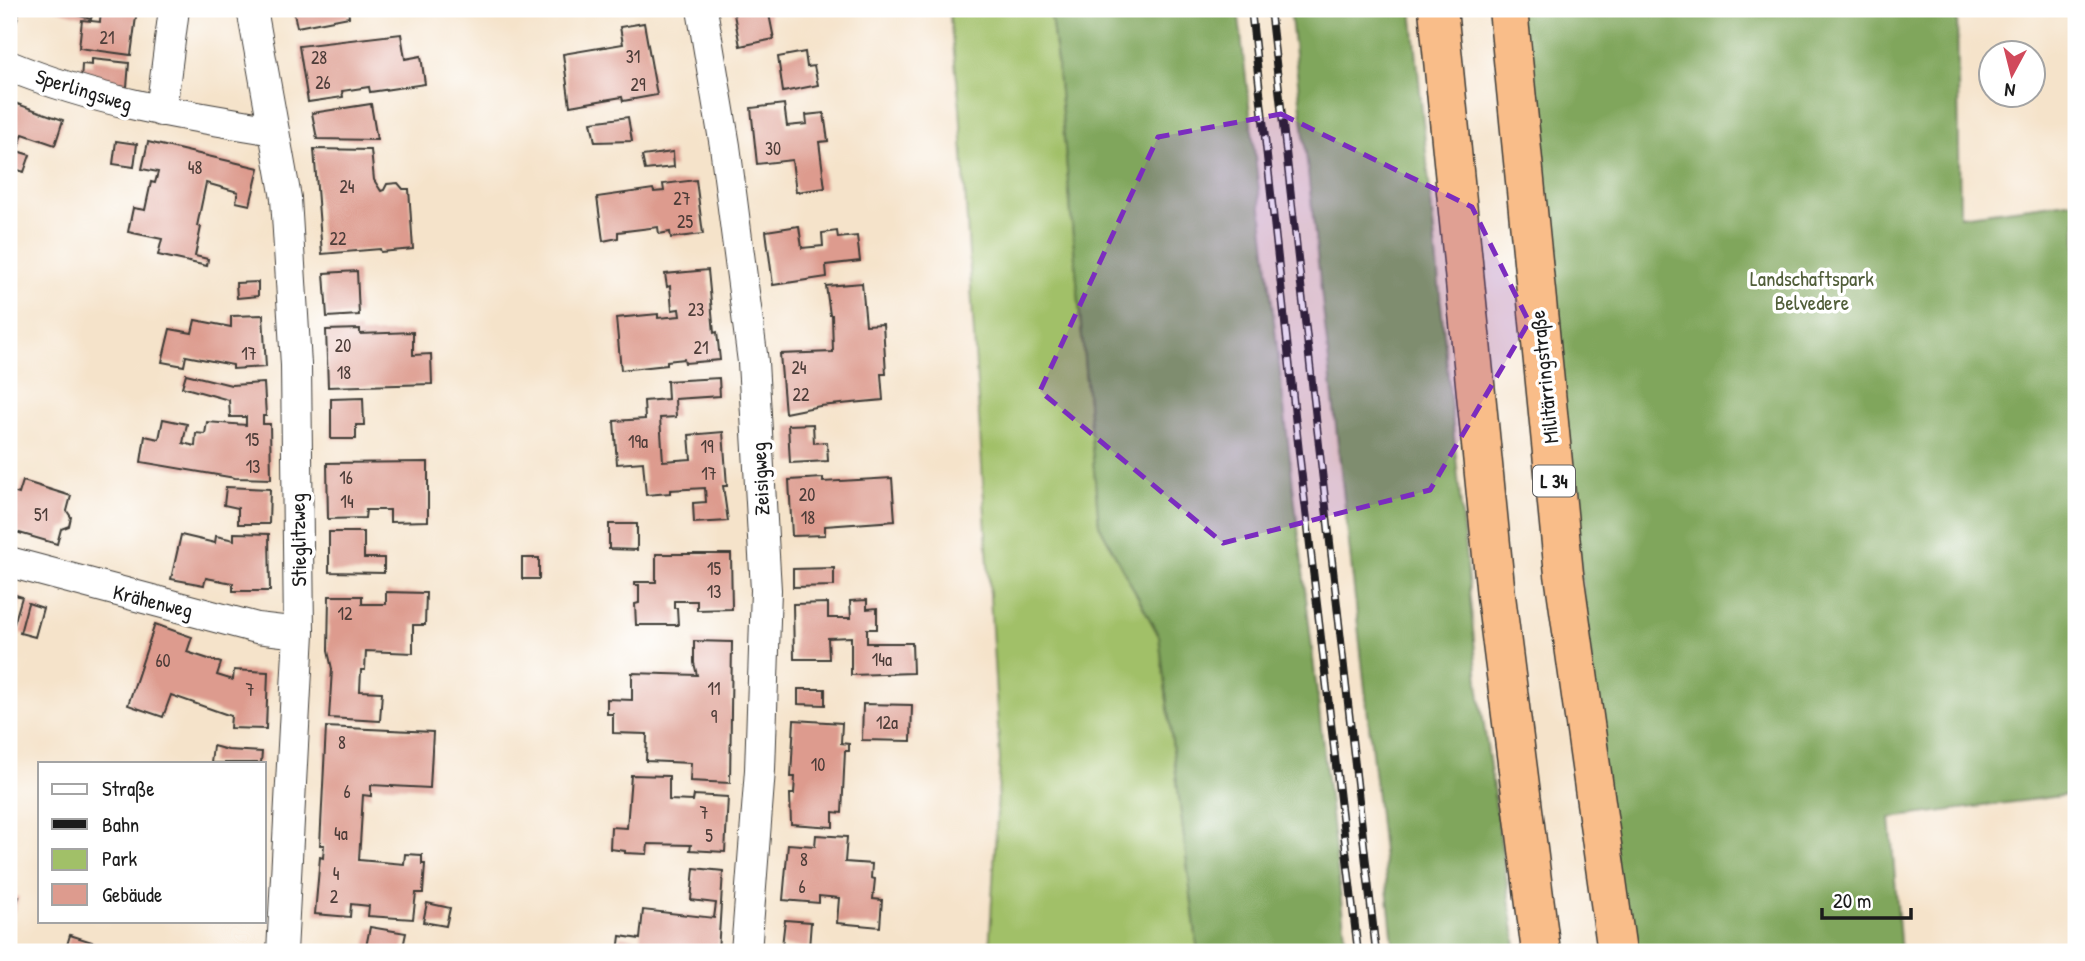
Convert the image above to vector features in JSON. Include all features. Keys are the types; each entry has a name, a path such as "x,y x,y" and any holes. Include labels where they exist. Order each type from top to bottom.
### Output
{"highway":[{"path":"1438,9 1496,596 1541,952"},
{"name":"Militärringstraße","path":"1508,9 1564,574 1617,952"}],"street":[{"path":"161,111 174,9"},
{"name":"Stieglitzweg","path":"252,9 286,198 296,365 299,633 282,952"},
{"name":"Zeisigweg","path":"702,9 725,146 753,362 766,590 760,770 746,952"},
{"name":"Sperlingsweg","path":"9,66 89,95 161,111 274,130"},
{"name":"Krähenweg","path":"9,562 257,628 299,633"}],"highlighted area":[{"path":"1281,114 1472,207 1529,322 1430,490 1223,543 1040,391 1158,137"}],"green space":[{"path":"949,9 1050,9 1058,70 1099,525 1159,636 1198,952 989,952 1000,760 960,107"},
{"path":"1050,9 1238,9 1347,952 1198,952 1159,636 1099,525 1058,70"},
{"path":"1290,9 1412,9 1479,691 1517,952 1394,952"},
{"name":"Landschaftspark Belvedere","path":"1517,9 1957,9 1960,216 2076,201 2076,794 1890,818 1901,952 1624,952"}],"building":[{"path":"9,9 19,12 10,47 9,47"},
{"path":"54,9 94,9 91,19"},
{"path":"101,9 137,9 131,55 79,48 82,20 100,22"},
{"path":"293,9 348,9 349,17 297,27"},
{"path":"733,9 768,9 774,39 740,46"},
{"path":"644,23 657,95 623,101 622,97 570,106 563,54 623,44 620,27"},
{"path":"401,34 405,59 421,56 425,84 370,92 369,87 342,91 343,97 308,102 299,46"},
{"path":"805,52 807,67 814,66 818,85 783,92 778,57"},
{"path":"92,59 129,63 127,87 81,82 82,64 92,65"},
{"path":"9,101 63,120 55,145 23,134 17,151 30,155 24,172 9,167"},
{"path":"371,104 377,140 317,139 312,113"},
{"path":"784,104 787,126 807,124 806,115 824,113 828,141 819,142 825,188 796,192 792,160 757,164 751,108"},
{"path":"628,117 632,141 595,142 591,122"},
{"path":"116,141 137,144 134,167 113,164"},
{"path":"148,142 259,168 250,205 236,202 238,192 206,183 197,226 201,227 195,256 208,259 207,266 158,255 162,239 128,232 133,208 145,210 151,182 155,183 158,172 142,169"},
{"path":"314,149 371,150 374,180 381,191 387,184 398,183 403,189 409,189 413,249 322,254"},
{"path":"673,152 674,167 645,170 642,156"},
{"path":"696,180 703,234 671,238 670,232 659,234 658,227 618,232 618,238 603,241 597,197 653,189 654,192 664,191 663,184"},
{"path":"799,226 802,248 823,246 822,233 837,231 838,238 857,236 860,261 826,265 827,277 773,285 766,231"},
{"path":"708,270 714,333 717,332 720,360 685,363 684,359 667,361 667,365 621,370 616,318 658,314 658,318 680,316 679,309 672,310 670,286 667,287 665,274"},
{"path":"357,271 359,315 327,317 324,273"},
{"path":"258,282 258,296 237,298 236,283"},
{"path":"862,283 866,325 883,324 886,374 881,374 883,400 820,406 785,413 780,354 833,352 832,315 826,286"},
{"path":"263,315 266,367 233,369 233,365 186,356 184,366 162,362 170,329 192,333 195,320 231,327 231,316"},
{"path":"360,329 360,334 413,332 413,355 431,354 432,384 328,387 326,330"},
{"path":"186,374 231,385 264,383 266,416 263,416 263,424 270,424 271,479 235,478 141,462 145,436 159,439 163,419 187,424 183,443 195,446 196,433 205,434 207,422 246,425 246,417 230,417 229,400 182,387"},
{"path":"719,378 720,396 675,399 676,417 660,418 663,461 691,459 689,435 723,432 727,486 723,486 728,521 694,523 693,503 706,502 705,488 670,490 670,493 646,495 643,462 617,464 614,421 645,419 644,401 668,399 667,381"},
{"path":"363,398 364,425 356,425 356,439 331,439 331,399"},
{"path":"813,424 814,443 827,442 828,461 790,463 788,425"},
{"path":"428,462 428,521 390,522 390,510 366,510 365,518 328,519 327,463"},
{"path":"823,478 823,482 892,478 895,521 825,526 825,535 792,536 789,480"},
{"path":"23,481 71,496 67,511 71,517 69,526 61,529 57,544 9,530 9,491 19,494"},
{"path":"226,487 270,489 269,524 238,524 238,508 224,505"},
{"path":"609,524 637,524 637,550 609,549"},
{"path":"329,532 364,532 364,558 384,558 384,573 329,572"},
{"path":"234,533 269,534 270,591 233,591 233,583 206,578 204,585 171,579 181,535 215,543 216,536 234,540"},
{"path":"656,554 731,554 732,609 697,610 697,601 674,601 678,625 636,625 635,604 639,603 639,585 635,585 635,582 656,582"},
{"path":"522,558 539,558 539,579 522,579"},
{"path":"834,568 834,586 793,587 793,569"},
{"path":"386,592 426,593 425,625 413,625 413,653 366,651 365,670 361,670 360,691 382,692 380,721 329,718 332,669 328,651 329,596 362,596 362,604 386,604"},
{"path":"9,593 22,597 14,624 9,623"},
{"path":"867,600 867,609 877,608 877,629 867,629 867,643 912,643 913,673 851,675 851,637 828,638 829,659 794,659 793,604 828,603 828,618 851,618 850,601"},
{"path":"28,603 43,608 35,637 20,633"},
{"path":"155,624 192,637 187,652 221,663 217,675 233,680 234,670 268,672 266,729 230,728 231,716 171,695 163,717 128,705"},
{"path":"694,641 732,642 730,783 690,781 691,763 646,761 647,734 613,733 613,714 607,714 607,699 632,700 632,673 697,675"},
{"path":"798,689 825,689 825,705 798,704"},
{"path":"863,704 912,705 911,741 862,740"},
{"path":"794,720 842,723 841,743 849,744 849,751 845,751 842,813 833,812 833,827 791,824 790,794 794,794 795,777 791,777"},
{"path":"326,727 433,732 430,788 371,785 371,796 363,795 359,860 404,864 405,854 422,855 422,864 425,864 423,893 416,893 413,919 368,916 369,906 351,904 350,917 315,914 320,857 323,858 324,845 320,845"},
{"path":"213,746 228,750 262,752 261,762 211,762"},
{"path":"631,775 669,776 669,800 693,801 694,795 728,797 725,852 690,850 691,845 648,844 647,854 610,849 611,827 627,828"},
{"path":"816,835 847,837 845,862 872,864 871,878 875,879 873,899 882,900 880,927 837,923 839,898 819,896 819,903 783,900 788,844 815,846"},
{"path":"694,868 723,871 718,952 618,952 620,936 640,939 643,910 714,918 716,903 691,900"},
{"path":"9,894 19,897 9,927"},
{"path":"427,903 450,908 446,926 423,922"},
{"path":"785,920 811,922 809,948 782,946"},
{"path":"370,927 406,933 402,952 365,952"},
{"path":"70,935 111,948 109,952 65,952"}],"railway":[{"path":"1251,9 1299,452 1358,952"},
{"path":"1270,9 1376,952"}]}
